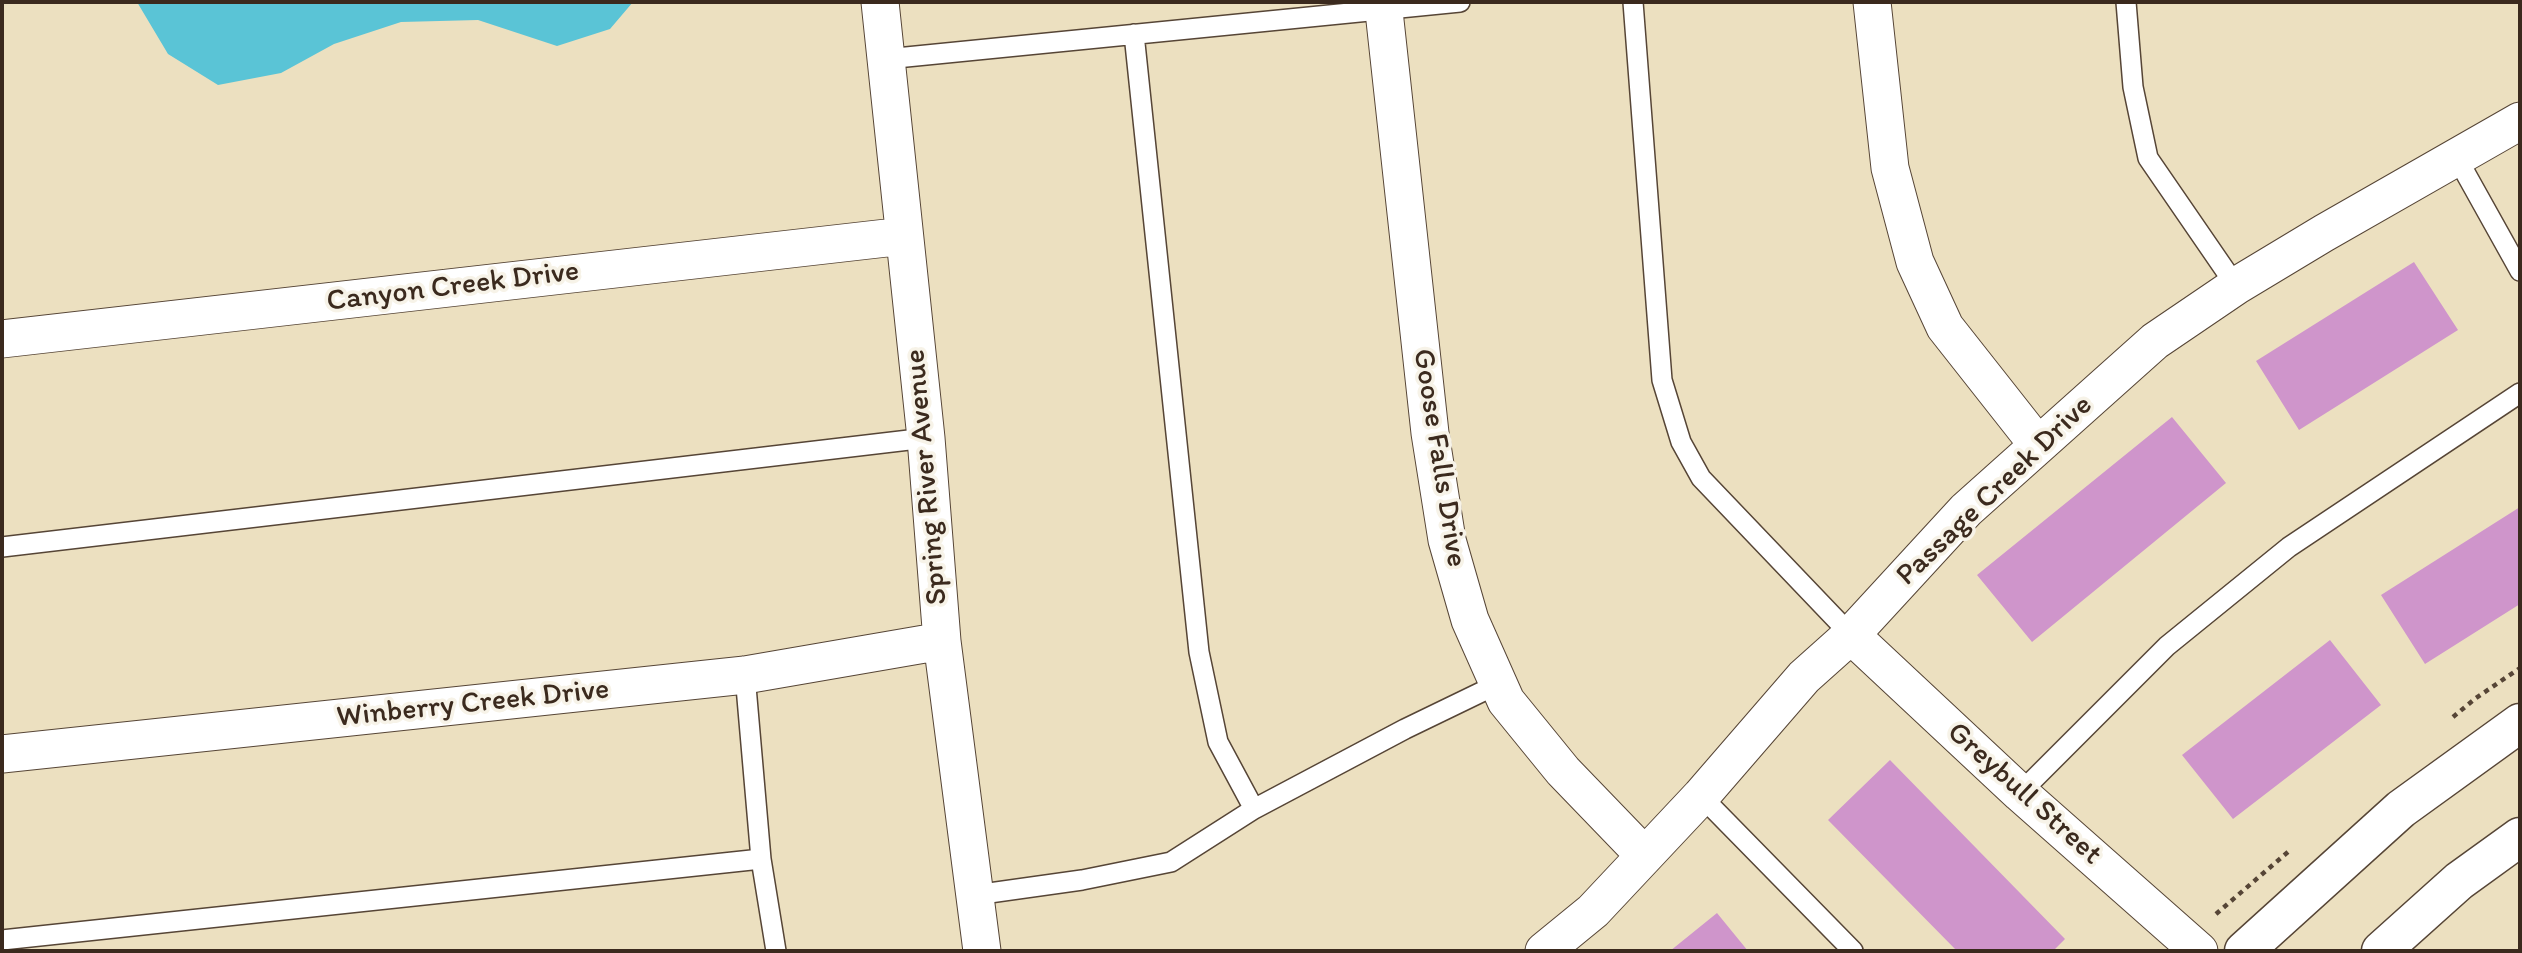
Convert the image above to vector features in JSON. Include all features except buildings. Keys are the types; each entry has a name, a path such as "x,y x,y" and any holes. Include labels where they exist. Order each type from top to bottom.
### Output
{"main road":[{"path":"2244,951 2401,809 2520,723"},
{"path":"2382,951 2459,881 2520,837"}],"street":[{"name":"Spring River Avenue","path":"880,2 926,438 942,640 982,951"},
{"path":"1872,2 1890,167 1915,262 1945,327 2038,445"},
{"name":"Goose Falls Drive","path":"1383,6 1430,433 1447,540 1470,620 1506,701 1563,771 1644,855"},
{"name":"Passage Creek Drive","path":"1544,951 1593,911 1702,796 1804,677 1851,635 1966,510 2155,341 2236,286 2520,121"},
{"name":"Canyon Creek Drive","path":"2,339 904,236"},
{"name":"Greybull Street","path":"1851,635 2020,793 2199,951"},
{"name":"Winberry Creek Drive","path":"2,754 745,675 942,640"}],"lane":[{"path":"886,59 1383,6 1460,2"},
{"path":"1633,2 1662,380 1681,442 1701,478 1851,635"},
{"path":"2126,2 2133,87 2148,158 2236,286"},
{"path":"1134,34 1199,652 1218,742 1254,809"},
{"path":"2457,158 2520,271"},
{"path":"2020,793 2167,646 2288,547 2520,393"},
{"path":"2,547 926,438"},
{"path":"745,675 761,859 776,951"},
{"path":"975,895 1082,880 1171,862 1254,809 1405,729 1498,684"},
{"path":"1702,796 1853,951"},
{"path":"2,940 761,859"}],"water":[{"path":"137,2 633,2 610,29 557,46 478,20 401,22 334,44 281,73 218,85 168,54"}]}
